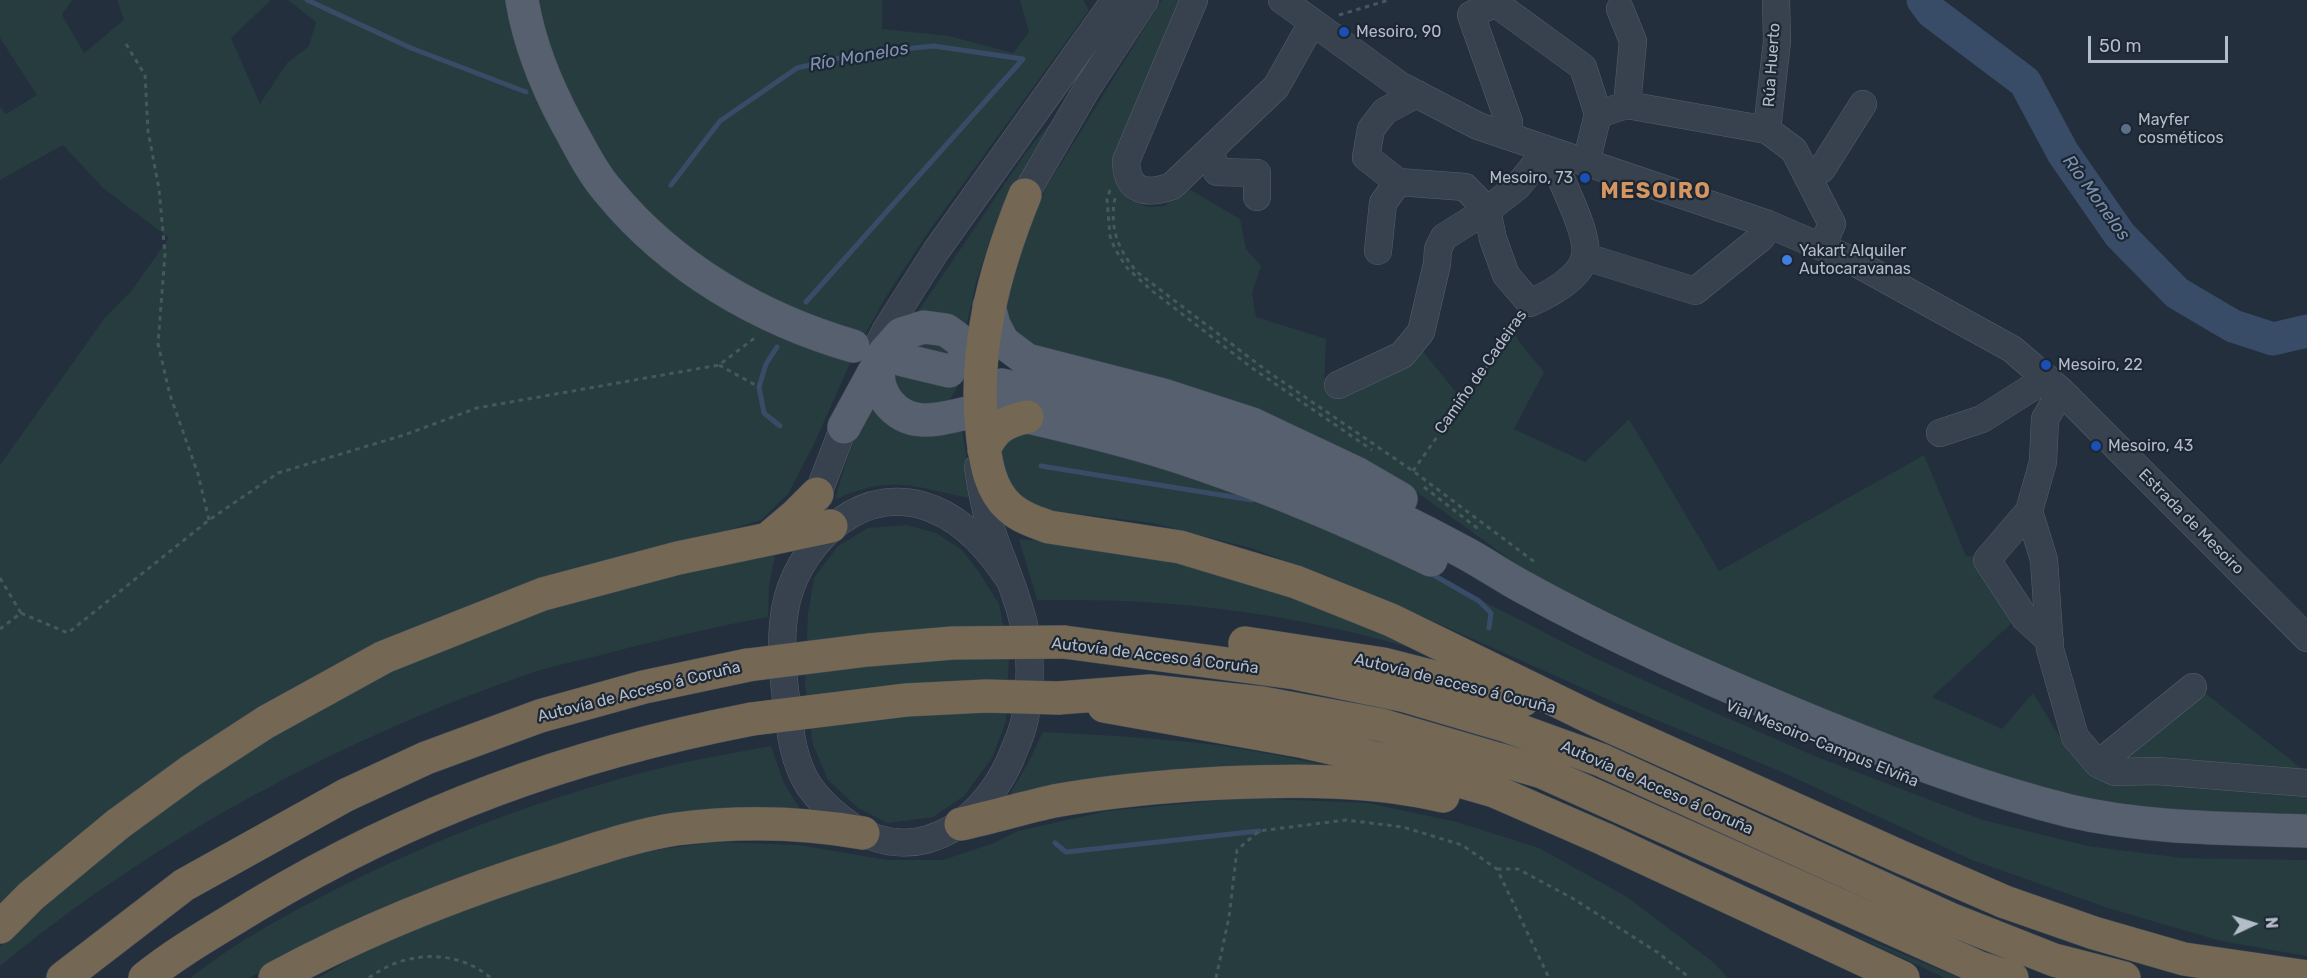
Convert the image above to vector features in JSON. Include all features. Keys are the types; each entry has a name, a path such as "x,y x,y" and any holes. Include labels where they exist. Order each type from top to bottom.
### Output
{"highway":[{"path":"1025,195 1000,261 989,306 980,363 976,410 992,482 1007,506 1029,520 1049,526 1180,548 1277,575 1391,620 1594,718 2005,902 2094,933 2184,958 2307,977"},
{"path":"984,450 990,436 1002,424 1028,417"},
{"path":"766,540 817,494"},
{"path":"0,927 31,896 118,824 192,770 266,722 384,657 543,594 678,558 818,529"},
{"name":"Autovía de acceso á Coruña","path":"1064,642 1144,637 1213,639 1300,650 1383,664 1594,718"},
{"name":"Autovía de Acceso á Coruña","path":"63,978 184,885 346,795 426,758 540,716 644,687 748,665 868,650 953,643 1064,642 1295,673 1402,695 1507,726 1600,760 1950,919 2054,960 2124,978"},
{"name":"Autovía de Acceso á Coruña","path":"145,978 176,954 307,875 407,824 511,782 602,754 678,733 752,719 906,700 986,696 1058,698 1150,691 1262,703 1381,725 1542,772 1980,968 2012,978"},
{"path":"1058,698 1300,741 1393,762 1494,791 1604,839 1903,978"},
{"path":"962,824 1053,802 1142,787 1274,781 1344,783 1412,789 1507,811 1604,839"},
{"path":"275,978 359,935 427,906 496,880 619,842 675,829 732,825 795,824 863,833"},
{"path":"2184,958 2227,978"}],"main road":[{"path":"522,0 525,21 539,63 557,105 584,155 609,193 642,227 679,261 727,292 771,316 817,336 879,356"},
{"path":"989,306 994,325 1003,342 1019,356 1037,364 1196,404 1252,423 1358,474 1409,504 1528,585"},
{"path":"844,427 879,356 895,338 912,329 924,327 946,330 953,334 961,341 960,367"},
{"path":"879,356 878,377 882,394 892,407 907,418 922,422 976,410 998,411 1124,441 1200,464 1272,490 1356,525 1528,585"},
{"name":"Vial Mesoiro-Campus Elviña","path":"1002,385 1190,431 1301,473 1468,554 1716,681 1904,759 2008,795 2074,812 2139,823 2307,831"},
{"name":"Vial Mesoiro-Campus Elviña","path":"1528,585 1593,643 1764,723 1892,775 2030,822 2102,837 2162,844 2307,849"}],"street":[{"path":"1115,0 916,282 887,328 869,363 817,494 816,542 798,569 786,602 783,655 786,698 796,756 808,785 824,805 863,833 878,839 899,842 919,841 962,824 987,799 1008,766 1025,722 1030,676 1027,636 984,501 976,410 960,367 980,307 990,265 1010,220 1088,87 1145,0"},
{"path":"1194,0 1126,161 1126,175 1134,186 1144,192 1159,191 1172,186 1276,87 1312,23"},
{"name":"Estrada de Mesoiro","path":"1282,0 1384,74 1478,126 1768,224 1827,235 1847,258 2012,349 2054,385 2307,638"},
{"name":"Rúa Huerto","path":"1767,130 1777,41 1776,0"},
{"path":"1506,135 1509,122 1471,15 1494,2 1583,67 1598,114 1586,163"},
{"path":"1620,9 1633,41 1627,105"},
{"path":"1417,94 1386,111 1371,129 1366,157 1398,182 1465,187 1487,210 1492,239 1506,275 1530,303"},
{"path":"1808,178 1822,169 1863,104"},
{"path":"1598,114 1627,105 1767,130 1794,150 1808,178 1827,235"},
{"path":"1210,151 1217,172 1257,173 1257,197"},
{"path":"1338,385 1402,355 1421,332 1437,264 1438,249 1443,237 1487,210 1517,187 1538,161 1550,151 1583,234 1586,257 1695,291 1762,237 1768,224"},
{"path":"1378,250 1383,203 1398,182"},
{"name":"Camiño de Cadeiras","path":"1530,303 1552,294 1574,276 1586,257"},
{"path":"1940,433 1982,420 2054,385"},
{"path":"2050,641 2025,618 1987,560 2029,511 2043,462 2045,419 2054,385"},
{"path":"818,529 874,505 903,501 918,504 952,519 970,532 988,550 1009,579"},
{"path":"2029,511 2044,560 2050,641 2075,737 2098,764 2115,772 2157,771 2307,783"},
{"path":"2098,764 2193,687"}],"path":[{"path":"1312,23 1389,0"},
{"path":"126,44 145,75 148,131 159,189 165,254 158,344 170,395 198,474 209,520"},
{"path":"1126,175 1113,182 1107,199 1110,236 1114,249 1127,268 1151,290 1252,368 1375,452"},
{"path":"1126,175 1116,194 1113,222 1120,251 1137,272 1267,371 1413,471 1528,585"},
{"name":"Camiño de Cadeiras","path":"1410,477 1530,303"},
{"path":"0,578 21,613 68,633 209,520 278,473 404,435 477,408 719,365 763,332 771,316"},
{"path":"719,365 759,387"},
{"path":"1418,483 1488,536"},
{"path":"0,629 21,613"},
{"path":"1216,978 1229,917 1237,850 1259,831 1346,820 1403,827 1462,845 1497,869 1549,978"},
{"path":"1497,869 1518,869 1572,898 1657,952 1690,978"},
{"path":"369,978 380,969 418,957 443,956 480,969 491,978"}],"green space":[{"path":"0,0 72,0 62,15 84,53 124,20 117,0 271,0 231,38 260,104 287,63 309,46 316,22 288,0 882,0 882,29 949,36 1013,53 1029,32 1020,0 1083,0 1089,10 924,238 884,300 852,359 813,446 788,494 761,520 436,621 0,912 0,465 104,319 132,290 169,238 103,188 63,145 0,180 0,107 6,114 37,95 0,38"},
{"path":"1162,0 1184,0 1115,160 1117,184 1129,200 1148,207 1164,206 1189,189 1240,219 1246,249 1261,266 1252,293 1256,317 1326,339 1324,386 1345,394 1423,352 1465,403 1515,333 1519,342 1544,372 1514,429 1585,462 1629,419 1719,571 1924,455 1966,556 1980,557 2017,618 1932,697 2002,729 2033,693 2063,742 2097,772 2197,687 2301,768 2307,768 2307,820 2266,819 2052,797 1806,708 1543,583 1411,488 1014,339 1002,300 1015,255 1047,186"},
{"path":"1052,121 997,219 976,282 966,328 915,316 1027,151"},
{"path":"916,336 943,340 957,353 962,370 957,388 946,403 931,411 913,410 895,395 887,377 887,369 894,354 908,341","holes":["905,344 953,356 953,388 893,372"]},
{"path":"872,399 961,423 973,499 920,487 888,485 854,492 835,500 851,449"},
{"path":"1024,431 1183,471 1366,542 1593,657 1709,710 1817,757 1983,820 2088,846 2182,858 2307,860 2307,956 2221,941 2111,909 1972,860 1782,772 1625,707 1397,605 1251,548 1152,523 1047,510 1026,504 1004,477 1000,447"},
{"path":"907,525 936,533 962,550 999,604 1009,655 1006,721 992,758 964,796 933,817 888,823 858,808 828,780 813,745 805,684 808,613 814,578 838,546 868,528"},
{"path":"1019,539 1121,548 1240,574 1460,663 1343,630 1223,609 1103,600 1037,600"},
{"path":"775,555 769,586 768,617 686,634 534,672 391,728 321,760 187,834 60,919 0,966 0,946 64,886 179,793 293,721 408,661 553,603 694,567"},
{"path":"1043,732 1216,745 1272,754 1364,774 1007,799"},
{"path":"771,746 784,783 800,809 625,826 485,868 358,918 249,978 190,978 239,944 297,910 348,883 455,835 565,795 621,779 689,761"},
{"path":"1244,798 1368,803 1457,822 1539,848 1627,897 1713,962 1728,978 318,978 363,952 449,913 543,881 646,851 716,842 799,845 887,860 943,860 994,843 1018,831 1107,811"},
{"path":"1840,928 1960,978 1945,978"}],"waterway":[{"name":"Río Monelos","path":"307,0 411,48 526,92"},
{"name":"Río Monelos","path":"1923,0 1932,12 2025,82 2063,153 2120,235 2177,293 2233,326 2273,339 2307,331"},
{"name":"Río Monelos","path":"671,185 720,121 797,68 862,53 934,46 1023,59"},
{"path":"806,302 1023,59"},
{"path":"777,347 766,364 759,387 764,413 780,426"},
{"path":"1041,466 1252,500"},
{"path":"1430,573 1479,601 1491,613 1489,628"},
{"path":"1055,843 1066,852 1259,831"}],"place":[{"name":"Mesoiro, 90","path":"1344,32"},
{"name":"Mayfer cosméticos","path":"2126,129"},
{"name":"Mesoiro, 73","path":"1585,178"},
{"name":"Yakart Alquiler Autocaravanas","path":"1787,260"},
{"name":"Mesoiro, 22","path":"2046,365"},
{"name":"Mesoiro, 43","path":"2096,446"}],"district":[{"name":"MESOIRO","path":"1656,192"}]}
